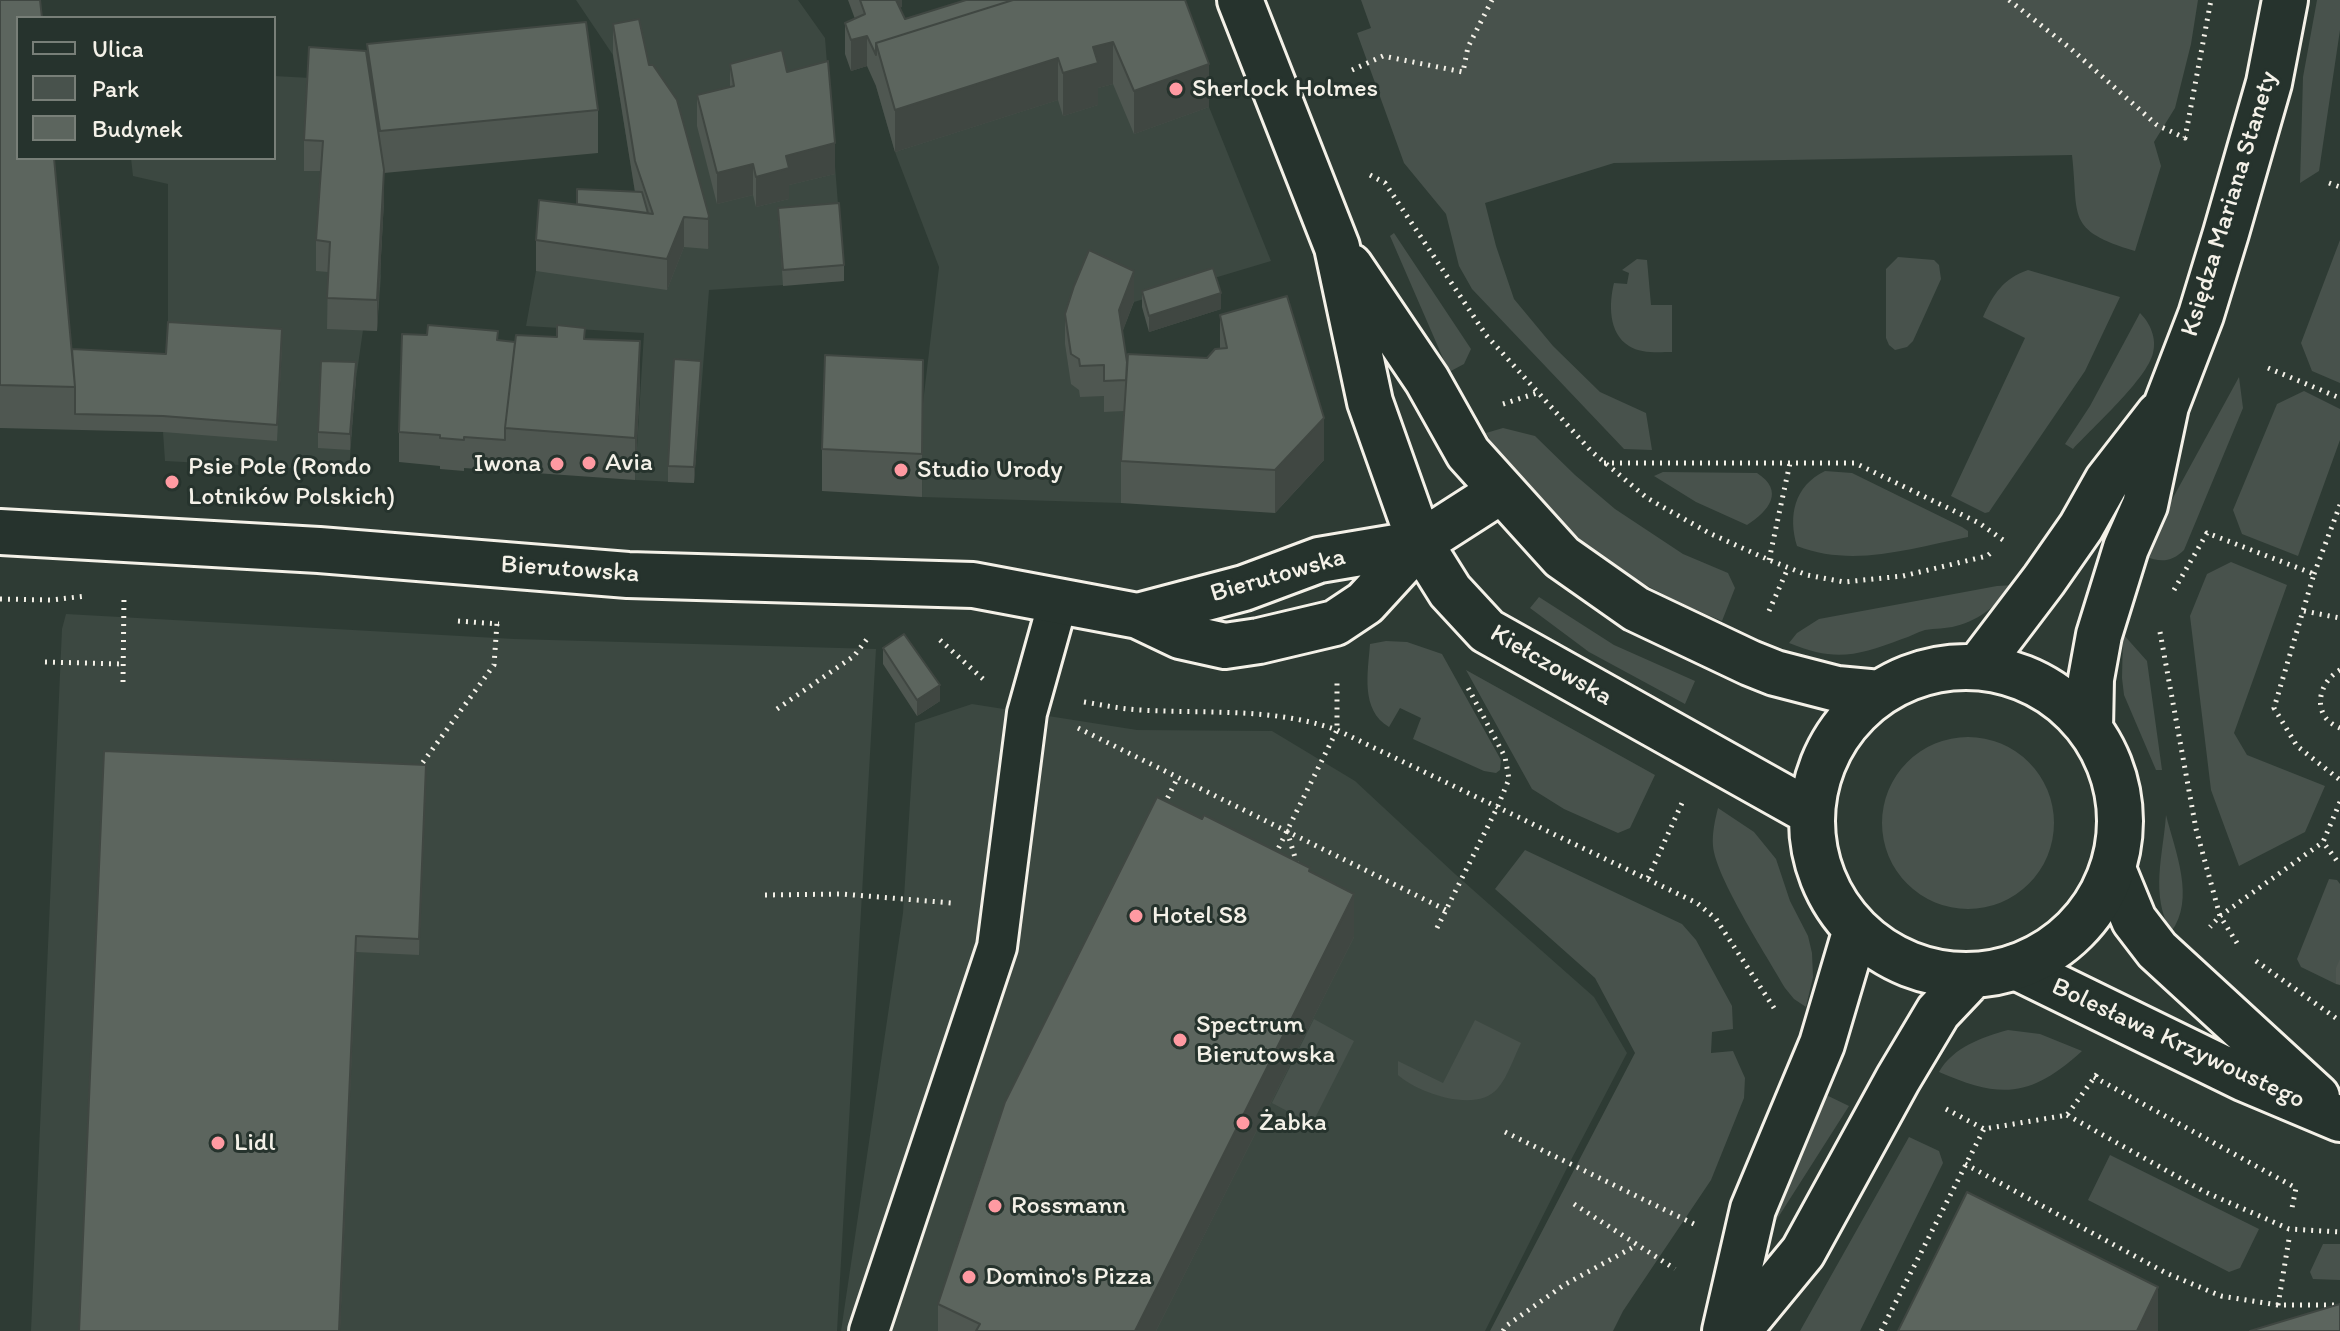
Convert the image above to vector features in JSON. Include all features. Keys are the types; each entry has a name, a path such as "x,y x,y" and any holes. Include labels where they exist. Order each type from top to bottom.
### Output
{"street":[{"name":"Kiełczowska","path":"1240,0 1337,247 1370,402 1420,543 1450,591 1487,631 1812,813"},
{"name":"Księdza Mariana Stanety","path":"2090,729 2091,679 2099,635 2126,548 2145,505 2166,406 2201,315 2226,233 2269,83 2285,0"},
{"name":"Kiełczowska","path":"1337,247 1427,380 1460,441 1562,557 1636,609 1775,673 1837,689 1880,693"},
{"name":"Księdza Mariana Stanety","path":"1978,667 2081,527 2107,481 2166,406"},
{"name":"Bierutowska","path":"0,532 319,550 628,575 973,585 1138,616 1180,636 1225,646 1335,623 1365,603 1420,543 1501,491"},
{"name":"Bierutowska","path":"1138,616 1244,588 1319,560 1420,543"},
{"path":"1978,667 2004,671 2028,680 2072,709 2090,729 2108,761 2119,796 2120,833 2113,869 2098,901 2076,929 2048,952 2016,967 1973,975 1941,973 1910,964 1881,950 1856,929 1837,904 1822,875 1814,844 1812,813 1819,775 1835,739 1860,709 1902,680 1927,671 1978,667"},
{"name":"Bolesława Krzywoustego","path":"2113,869 2134,920 2157,950 2340,1118"},
{"path":"1725,1331 1753,1209 1822,1044 1856,929"},
{"name":"Bolesława Krzywoustego","path":"2016,967 2245,1079 2340,1118"},
{"path":"1738,1331 1803,1252 1924,1034 1938,1012 1973,975"}],"lane":[{"path":"869,1331 997,947 1027,713 1058,602"}],"path":[{"path":"1352,70 1383,56 1463,72 1468,47 1492,0"},
{"path":"2009,0 2070,48 2157,125 2185,138 2211,0"},
{"path":"1385,183 1486,335 1604,463 1647,498 1709,533 1769,560 1807,575 1844,582 1903,576 1987,556 2004,541 1979,523 1855,463 1604,463"},
{"path":"2329,183 2340,187"},
{"path":"2268,368 2340,398"},
{"path":"1769,560 1790,463"},
{"path":"2340,505 2314,574 2274,708 2297,746 2340,780"},
{"path":"2172,593 2207,533 2314,574"},
{"path":"410,781 494,665 497,566"},
{"path":"123,682 124,591"},
{"path":"0,599 51,600"},
{"path":"2304,611 2340,618"},
{"path":"2158,617 2196,829 2220,916 2241,950"},
{"path":"777,709 854,656 869,635"},
{"path":"936,636 995,690 1139,710 1259,713 1308,720 1337,730 1269,866"},
{"path":"45,662 123,664"},
{"path":"2340,670 2327,678 2320,696 2324,715 2332,725 2340,728"},
{"path":"1437,928 1509,779 1505,757 1464,680"},
{"path":"1033,695 1067,723 1446,910"},
{"path":"1158,815 1178,777"},
{"path":"2206,931 2220,916 2323,842 2340,802"},
{"path":"1287,831 1299,870"},
{"path":"2323,842 2340,865"},
{"path":"765,895 842,894 1002,907"},
{"path":"2253,959 2340,1021"},
{"path":"2094,1077 2296,1188 2291,1213"},
{"path":"2067,1115 2203,1191 2289,1229 2340,1232"},
{"path":"1881,1331 1984,1129"},
{"path":"1505,1132 1702,1227"},
{"path":"1965,1164 2166,1273 2221,1296 2278,1305 2340,1305"},
{"path":"1574,1204 1675,1269"},
{"path":"2278,1305 2289,1239"},
{"path":"1503,1331 1564,1285 1637,1245"}],"shaded area":[{"path":"576,0 798,0 825,38 844,281 709,290 694,483 635,480 644,333 526,326 536,271 539,230 635,192 613,55"},
{"path":"1169,0 1271,261 1134,302 1119,341 1128,396 1121,503 922,497 923,403 939,267 895,152 876,86"},
{"path":"276,76 366,81 381,276 377,331 363,330 349,471 165,461 168,184 133,176 131,160 276,160"},
{"path":"66,614 514,639 876,649 837,1331 31,1331 62,629"},
{"path":"972,704 1137,730 1272,731 1355,781 1594,997 1627,1053 1485,1331 841,1331 903,913 915,723"}],"green space":[{"path":"1361,0 2198,0 2175,108 2154,142 2161,166 2135,251 2097,236 2086,228 2077,207 2072,155 1614,163 1485,203 1514,299 1553,346 1600,392 1646,413 1652,450 1624,449 1472,289 1459,266 1446,214 1404,163 1357,33 1371,28"},
{"path":"2317,0 2340,0 2340,30 2319,171 2300,183 2303,77"},
{"path":"1394,233 1471,349 1464,364 1449,372 1390,236"},
{"path":"2340,240 2340,383 2312,371 2301,343"},
{"path":"1898,257 1934,260 1939,265 1941,279 1913,341 1907,347 1895,350 1886,338 1886,269"},
{"path":"1637,259 1647,260 1651,305 1672,305 1672,352 1634,349 1622,340 1614,326 1611,299 1614,283 1627,284 1629,273 1622,270"},
{"path":"2028,270 2120,297 2085,371 1989,512 1985,513 1951,496 2025,338 1983,317 2000,288"},
{"path":"2140,313 2153,336 2154,347 2149,364 2130,389 2073,449 2065,444 2090,406"},
{"path":"2239,377 2243,408 2184,550 2166,560 2145,556 2151,538"},
{"path":"2304,391 2340,409 2340,440 2298,556 2242,534 2233,510 2277,404"},
{"path":"1503,428 1535,436 1615,509 1683,554 1728,573 1735,588 1722,621 1635,579 1607,562 1556,522 1512,475 1486,433"},
{"path":"1825,471 1852,473 1962,527 1968,531 1968,537 1861,556 1818,552 1797,546 1793,524 1796,503 1806,485"},
{"path":"1663,472 1757,473 1770,487 1771,500 1762,514 1747,525 1696,502 1654,476"},
{"path":"2231,562 2287,585 2234,733 2247,755 2325,786 2305,832 2239,866 2211,790 2190,616 2207,574"},
{"path":"2015,585 1973,620 1952,627 1925,630 1859,653 1833,655 1789,643 1797,633 1819,619"},
{"path":"1539,597 1614,645 1695,681 1685,704 1589,652 1530,608"},
{"path":"2123,634 2147,661 2162,770 2156,770 2124,695"},
{"path":"1407,642 1442,654 1501,760 1500,770 1496,773 1484,771 1413,739 1421,718 1400,708 1389,727 1380,720 1370,701 1368,666 1370,644"},
{"path":"1466,670 1655,775 1630,828 1618,833 1564,809 1532,789"},
{"path":"1968,737 2001,743 2029,762 2048,790 2054,823 2048,856 2029,884 2001,903 1968,909 1935,903 1907,884 1888,856 1882,823 1888,790 1907,762 1935,743"},
{"path":"1718,808 1754,832 1776,859 1812,953 1813,977 1806,1007 1785,988 1723,877 1713,846"},
{"path":"2166,815 2183,890 2178,919 2171,932 2159,889"},
{"path":"1525,850 1682,924 1696,940 1732,1006 1733,1029 1712,1032 1711,1053 1733,1051 1745,1078 1744,1098 1711,1180 1623,1311 1613,1331 1490,1331 1635,1053 1595,978 1495,889"},
{"path":"2329,879 2337,880 2340,884 2340,975 2336,984 2301,967 2297,959"},
{"path":"1314,1019 1354,1041 1312,1124 1272,1103"},
{"path":"1475,1020 1521,1043 1502,1083 1488,1096 1462,1100 1448,1098 1419,1088 1398,1075 1398,1061 1443,1083"},
{"path":"2008,1030 2040,1034 2082,1051 2046,1078 2014,1089 1980,1087 1939,1072 1960,1050"},
{"path":"1820,1092 1849,1106 1765,1238"},
{"path":"1909,1137 1939,1151 1943,1163 1860,1331 1800,1331"},
{"path":"2110,1155 2259,1229 2240,1268 2229,1272 2088,1200"},
{"path":"2323,1244 2340,1244 2340,1280 2313,1279 2310,1272"}],"building":[{"path":"0,0 40,0 42,16 16,16 16,160 54,160 75,387 0,385"},
{"path":"860,0 896,0 905,19 966,0 1013,0 876,43 876,55 867,36 851,40 845,23 865,14"},
{"path":"1013,0 1185,0 1209,64 1134,91 1113,42 1093,47 1098,63 1063,73 1058,58 895,110 876,43"},
{"path":"639,19 649,65 653,65 677,100 708,219 684,217 667,259 536,240 539,200 653,214 635,161 613,24"},
{"path":"586,22 598,110 380,131 367,44"},
{"path":"309,47 366,51 384,170 377,300 327,298 330,242 316,240 323,141 304,140"},
{"path":"782,50 787,72 828,61 835,143 786,156 789,168 756,177 753,164 717,173 697,95 734,86 730,64"},
{"path":"577,189 642,192 648,213 577,204"},
{"path":"839,203 844,265 783,270 778,208"},
{"path":"1089,250 1134,271 1119,310 1127,362 1126,380 1104,381 1104,365 1080,366 1079,359 1071,354 1065,314"},
{"path":"1213,268 1221,293 1149,316 1142,291"},
{"path":"1287,296 1324,418 1275,470 1121,461 1128,354 1207,358 1215,349 1227,348 1220,315"},
{"path":"168,322 282,329 277,425 163,416 75,414 72,349 166,354"},
{"path":"428,325 498,331 497,340 515,342 505,440 464,437 464,440 399,432 402,334 427,335"},
{"path":"557,325 585,328 584,339 640,341 635,438 505,428 516,335 557,337"},
{"path":"825,355 923,360 922,454 822,449"},
{"path":"674,359 701,361 694,467 668,466"},
{"path":"321,361 356,362 350,434 318,432"},
{"path":"904,634 940,685 917,700 883,648"},
{"name":"Lidl","path":"104,751 426,765 419,939 356,936 339,1331 79,1331"},
{"name":"Spectrum Bierutowska","path":"1157,797 1202,819 1204,815 1310,868 1309,871 1354,894 1135,1331 976,1331 980,1324 938,1304 1005,1102"},
{"path":"1967,1192 2158,1287 2137,1331 1898,1331"},
{"path":"2340,1304 2340,1331 2250,1331"}],"place":[{"name":"Sherlock Holmes","path":"1176,89"},
{"name":"Avia","path":"589,463"},
{"name":"Iwona","path":"557,464"},
{"name":"Studio Urody","path":"901,470"},
{"name":"Psie Pole (Rondo Lotników Polskich)","path":"172,482"},
{"name":"Hotel S8","path":"1136,916"},
{"name":"Spectrum Bierutowska","path":"1180,1040"},
{"name":"Żabka","path":"1243,1123"},
{"name":"Lidl","path":"218,1143"},
{"name":"Rossmann","path":"995,1206"},
{"name":"Domino's Pizza","path":"969,1277"}]}
